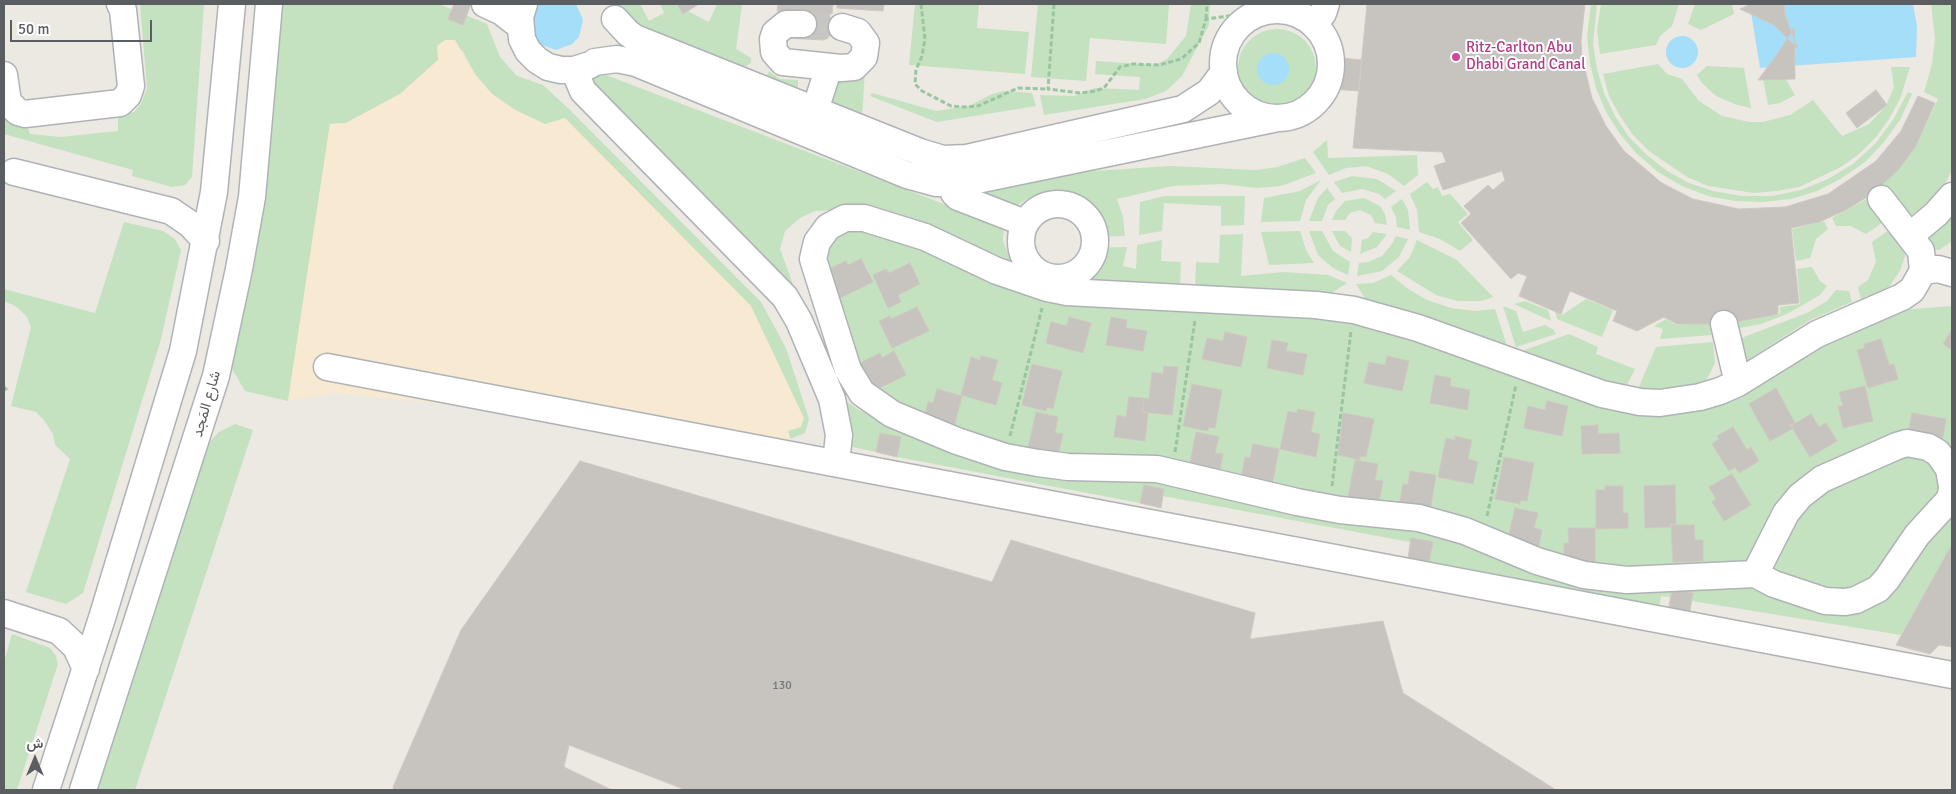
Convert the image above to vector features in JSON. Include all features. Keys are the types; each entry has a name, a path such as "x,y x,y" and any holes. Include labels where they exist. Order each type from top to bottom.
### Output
{"street":[{"path":"4,75 8,102 18,112 25,114 120,103 128,95 131,86 123,10 120,4"},
{"path":"46,790 102,618 183,351 206,241 214,192 232,4"},
{"name":"شارع المَجد","path":"83,790 216,376 240,269 252,197 269,4"},
{"path":"485,4 502,12 522,15 528,50 537,60 548,67 561,70 617,59 636,63 807,115 931,156 943,159 1012,160 1289,117 1308,109 1320,98 1328,84 1331,68 1330,52 1320,14 1304,18 1282,11 1258,14 1244,12 1226,48 1224,72 1228,86 1236,100 1248,110 1262,116 1278,118"},
{"path":"613,12 613,39 609,47 584,66 578,85 785,297 799,321 832,399 838,429 836,462"},
{"path":"613,12 628,33 636,38 760,87 907,175 936,182 952,183 1012,160 1183,109 1209,92 1224,72"},
{"path":"803,24 786,24 775,33 772,46 777,58 789,64 848,68 860,62 864,57 866,43 863,37 852,28 842,27"},
{"path":"760,87 777,58"},
{"path":"807,115 829,67"},
{"path":"14,172 171,210 190,224 206,241"},
{"path":"952,183 954,193 958,197 1024,224"},
{"path":"171,210 194,203 214,192"},
{"path":"1910,235 1936,214 1952,196"},
{"path":"1755,574 1786,513 1800,496 1822,479 1907,443 1928,447 1938,453 1950,469 1952,488 1950,499 1917,535 1887,579 1867,595 1845,602 1825,601 1774,584 1755,574 1627,580 1570,572 1537,561 1482,537 1419,518 1329,508 1172,472 1141,468 1068,467 1005,456 957,441 892,414 862,393 854,382 842,356 814,268 814,250 821,234 835,222 844,218 864,218 925,237 997,271 1048,283 1067,292 1316,305 1354,310 1418,328 1602,394 1640,402 1660,403 1700,397 1738,383 1817,334 1902,297 1918,284 1923,271 1921,251 1881,199"},
{"path":"1053,203 1076,207 1093,225 1096,236 1095,248 1091,259 1083,269 1073,275 1048,283 1024,256 1021,234 1024,224 1032,214 1042,207 1053,203"},
{"path":"1923,271 1938,270 1952,273"},
{"path":"1724,324 1738,383"},
{"path":"327,367 1952,675"},
{"path":"4,613 59,631 76,647 86,669"},
{"path":"59,631 81,627 102,618"}],"path":[{"path":"921,4 925,39 922,56 916,70 915,84 922,91 951,106 964,107 978,106 1018,88 1080,93 1096,92 1104,88 1120,67 1133,64 1159,65 1181,59 1199,43 1206,19 1207,4"},
{"path":"1048,89 1054,4"},
{"path":"1206,19 1244,12"},
{"path":"1005,456 1048,283"},
{"path":"1172,472 1198,300"},
{"path":"1329,508 1354,310"},
{"path":"1482,537 1520,365"}],"green space":[{"path":"140,4 204,4 192,177 185,185 172,187 132,176 133,170 4,134 4,118 9,122 27,126 30,134 61,137 118,131 118,116 134,112 141,104 147,88"},
{"path":"278,4 439,4 487,24 500,57 517,76 543,85 761,302 786,348 809,419 805,433 790,439 788,431 545,124 515,110 492,94 475,74 462,50 438,60 400,94 346,123 330,124 288,401 245,391 228,362"},
{"path":"617,4 640,4 649,21 664,13 660,4 674,4 709,22 717,4 742,4 736,49 751,58 751,63 742,68 623,20 616,9"},
{"path":"915,4 979,4 977,28 1029,32 1025,74 909,65"},
{"path":"1038,4 1169,5 1166,44 1090,38 1086,81 1031,77"},
{"path":"1191,4 1210,4 1209,25 1182,76 1166,91 1145,99 1044,115 1040,95 1074,96 1095,88 1139,90 1140,77 1095,74 1096,61 1156,65 1167,59 1186,36"},
{"path":"1591,4 1597,4 1593,44 1597,69 1604,93 1615,116 1629,137 1667,171 1689,183 1713,191 1742,196 1772,196 1801,190 1828,179 1853,164 1875,144 1893,120 1908,92 1912,94 1900,120 1884,142 1865,162 1842,178 1817,191 1791,199 1763,202 1735,201 1708,196 1682,186 1658,172 1637,154 1620,134 1606,112 1596,88 1590,63 1587,37"},
{"path":"1601,4 1679,4 1672,26 1660,36 1656,45 1600,54 1597,31"},
{"path":"1695,4 1732,4 1734,14 1701,30 1688,24"},
{"path":"1931,4 1952,4 1952,170 1945,184 1929,204 1904,220 1879,188 1916,146 1938,99 1924,92 1932,64 1935,38"},
{"path":"1269,29 1285,29 1299,35 1310,46 1316,60 1316,76 1310,90 1299,101 1285,107 1269,107 1255,101 1244,90 1238,76 1238,60 1244,46 1255,35"},
{"path":"866,52 862,119 820,102 817,89"},
{"path":"1658,64 1667,74 1682,79 1699,101 1722,116 1749,122 1763,122 1790,115 1813,100 1842,136 1869,124 1886,106 1894,87 1891,67 1910,67 1900,99 1889,119 1876,137 1859,154 1841,167 1799,187 1754,193 1708,186 1687,177 1649,151 1633,135 1609,96 1603,74"},
{"path":"1707,66 1744,68 1751,108 1737,105 1716,96 1702,83 1697,75"},
{"path":"769,71 780,79 798,80 798,93 765,80"},
{"path":"597,74 606,75 1004,227 1003,241 1011,261 1005,268 834,210 815,211 800,218 785,231 780,249 828,379 841,398 859,410 897,426 870,410 815,254 851,223 1009,278 1293,300 1520,365 1675,396 1888,311 1952,306 1952,329 1943,344 1952,350 1952,544 1901,635 1692,601 1693,593 1672,589 1670,597 1661,596 1659,608 1429,562 1410,542 1163,496 1164,489 1144,485 1140,503 897,457 901,437 880,433 876,452 848,446 783,293 592,91 590,78"},
{"path":"1763,78 1785,78 1795,95 1780,103 1768,105"},
{"path":"1005,91 1032,93 1036,106 937,122 870,96 872,93 936,111 969,106 992,94"},
{"path":"1327,140 1328,158 1417,155 1418,175 1404,186 1388,174 1366,166 1346,168 1329,175 1313,152"},
{"path":"1305,158 1316,173 1281,186 1257,188 1222,184 1173,186 1117,199 1123,217 1125,236 1088,237 1088,228 1082,215 1073,204 1060,197 1046,194 1031,197 1019,204 1013,211 958,191 1094,171 1170,166 1256,170 1277,167"},
{"path":"1352,176 1377,179 1396,191 1385,199 1379,194 1362,189 1342,193 1334,182"},
{"path":"1321,180 1306,200 1300,221 1261,222 1264,198 1300,191"},
{"path":"1427,182 1433,189 1438,187 1442,196 1450,194 1468,214 1458,222 1473,240 1460,251 1440,239 1419,232 1417,210 1410,194"},
{"path":"1327,188 1335,199 1328,205 1322,221 1309,221 1318,198"},
{"path":"1165,196 1245,196 1244,225 1221,226 1221,206 1164,203 1162,231 1139,235 1140,202"},
{"path":"1870,197 1886,220 1866,234 1851,226 1836,226 1832,218"},
{"path":"1364,198 1380,206 1385,214 1387,225 1375,223 1371,215 1360,210 1350,213 1345,220 1332,220 1336,211 1345,201"},
{"path":"1402,199 1408,210 1410,230 1397,227 1396,217 1391,207"},
{"path":"1952,212 1951,242 1939,250 1927,248 1919,240"},
{"path":"1824,221 1828,229 1816,239 1810,258 1796,261 1792,229"},
{"path":"124,222 163,231 175,239 181,250 161,339 83,593 66,604 26,592 70,459 55,445 53,434 36,412 11,406 31,327 27,317 17,307 4,301 4,289 95,313"},
{"path":"1892,228 1904,244 1905,256 1900,271 1888,288 1861,299 1858,287 1868,280 1876,262 1872,242"},
{"path":"1300,231 1306,250 1314,263 1269,265 1261,232"},
{"path":"1309,231 1322,231 1333,251 1350,262 1348,275 1333,268 1318,255"},
{"path":"1332,231 1345,231 1352,238 1351,252 1340,246"},
{"path":"1373,232 1387,234 1377,247 1360,254 1362,240 1368,238"},
{"path":"1243,234 1241,276 1284,272 1328,275 1347,283 1327,296 1195,288 1196,262 1219,263 1220,235"},
{"path":"1396,236 1408,239 1399,257 1382,271 1357,276 1359,263 1368,262 1382,256"},
{"path":"1162,240 1161,261 1181,262 1180,287 1071,284 1065,275 1077,267 1087,248 1127,247 1123,266 1136,269 1137,245"},
{"path":"1417,240 1457,260 1493,297 1482,301 1458,301 1436,295 1397,271 1410,257"},
{"path":"1812,267 1820,281 1827,286 1820,295 1787,314 1761,324 1734,329 1733,319 1780,314 1780,307 1800,304 1797,269"},
{"path":"1391,275 1408,289 1427,300 1451,308 1475,311 1495,309 1508,349 1370,306 1356,284 1373,283"},
{"path":"1836,290 1849,291 1852,302 1810,320 1746,361 1736,340 1807,313 1827,301"},
{"path":"1586,299 1613,310 1602,337 1557,319 1555,311 1562,315"},
{"path":"1525,301 1548,310 1551,321 1514,304"},
{"path":"1503,306 1516,311 1523,332 1545,325 1554,330 1556,334 1516,347"},
{"path":"1666,319 1677,325 1711,322 1712,335 1660,339 1663,329 1654,326"},
{"path":"1569,334 1598,347 1596,354 1635,369 1625,389 1522,351"},
{"path":"1713,342 1715,363 1706,381 1687,387 1638,389 1656,347"},
{"path":"235,424 253,430 135,790 92,790 201,451 219,432"},
{"path":"12,634 50,648 56,656 58,664 17,790 4,790 4,662"}],"sand":[{"path":"445,40 455,40 475,75 492,94 515,110 545,124 565,118 751,306 804,418 801,427 788,431 790,439 758,459 510,411 336,393 288,401 330,124 346,123 400,94 438,60 437,46"}],"water":[{"path":"535,4 576,4 583,20 579,37 572,44 556,50 539,44 533,37 530,11"},
{"path":"1756,4 1913,4 1917,26 1916,57 1760,68 1750,6"},
{"path":"1682,36 1688,37 1693,41 1697,46 1697,58 1693,63 1688,67 1682,68 1676,67 1671,63 1667,58 1666,52 1667,46 1671,41 1676,37"},
{"path":"1273,53 1284,58 1289,69 1284,80 1273,85 1262,80 1257,69 1262,58"}],"building":[{"path":"454,4 471,4 463,25 448,19"},
{"path":"677,4 699,4 683,14"},
{"path":"778,4 833,4 832,14 826,14 842,27 824,40 785,38 787,12 777,11"},
{"path":"837,4 884,4 883,11 837,8"},
{"name":"Ritz-Carlton Abu Dhabi Grand Canal","path":"1367,4 1585,4 1581,41 1582,57 1592,98 1606,126 1624,151 1662,183 1693,199 1739,209 1785,207 1828,194 1876,161 1901,131 1918,96 1935,103 1916,146 1899,169 1872,194 1846,210 1819,222 1791,228 1799,303 1778,305 1778,314 1724,324 1677,324 1664,317 1637,331 1613,321 1617,311 1570,291 1561,314 1519,296 1527,276 1518,273 1511,279 1461,223 1471,214 1464,206 1488,185 1493,190 1505,180 1502,171 1443,190 1434,166 1446,162 1442,152 1353,148"},
{"path":"1751,4 1784,4 1785,15 1798,49 1774,25 1740,9"},
{"path":"1794,28 1795,79 1758,80 1778,53"},
{"path":"1333,57 1362,60 1359,91 1331,89"},
{"path":"1876,90 1887,105 1857,128 1846,113"},
{"path":"861,259 873,282 840,298 826,270 846,261 848,265"},
{"path":"910,263 920,284 898,295 901,302 888,308 873,275 886,269 889,273"},
{"path":"917,307 929,331 892,348 879,321 890,316 891,319"},
{"path":"1069,317 1091,323 1083,353 1046,343 1051,322 1067,326"},
{"path":"1111,317 1127,320 1126,328 1147,331 1143,351 1106,345"},
{"path":"1952,329 1952,350 1943,344"},
{"path":"1225,332 1247,337 1241,367 1202,359 1207,338 1223,341"},
{"path":"1881,339 1889,365 1894,364 1898,379 1868,388 1857,350 1865,348 1864,344"},
{"path":"1272,340 1288,343 1286,351 1307,354 1303,375 1267,368"},
{"path":"894,351 906,375 873,391 860,363 880,353 882,358"},
{"path":"981,356 998,360 992,380 1002,383 996,405 961,395 971,357 980,360"},
{"path":"1387,356 1409,361 1402,391 1364,383 1369,362 1385,365"},
{"path":"1032,364 1062,371 1053,409 1047,407 1046,411 1022,405"},
{"path":"1164,366 1178,367 1172,415 1143,412 1144,398 1149,399 1152,372 1163,374"},
{"path":"1435,375 1451,378 1450,386 1470,390 1467,410 1430,403"},
{"path":"1192,384 1222,390 1215,428 1209,427 1208,431 1183,426"},
{"path":"1865,386 1873,421 1843,428 1838,406 1843,406 1839,392"},
{"path":"1776,388 1795,423 1790,425 1792,429 1770,441 1749,404"},
{"path":"937,389 962,396 953,431 923,423 928,402 933,403"},
{"path":"1129,397 1144,398 1143,412 1148,413 1145,441 1114,437 1117,415 1126,417"},
{"path":"1547,401 1568,406 1562,436 1524,428 1528,406 1545,410"},
{"path":"1298,409 1315,412 1311,432 1320,434 1316,457 1280,449 1288,411 1297,413"},
{"path":"1036,412 1058,417 1055,433 1063,434 1058,455 1028,448"},
{"path":"1343,413 1374,419 1366,457 1360,456 1360,460 1338,455"},
{"path":"1912,413 1946,419 1941,448 1906,442"},
{"path":"1811,414 1819,427 1826,423 1837,441 1810,457 1791,426"},
{"path":"1598,425 1598,434 1619,433 1620,453 1582,454 1581,426"},
{"path":"1733,427 1747,450 1751,447 1759,461 1739,473 1735,467 1729,471 1712,444 1719,439 1717,436"},
{"path":"1196,432 1219,437 1215,453 1223,454 1219,475 1189,468"},
{"path":"880,433 901,437 897,457 876,452"},
{"path":"1455,436 1472,440 1468,459 1478,462 1473,484 1438,477 1446,438 1455,440"},
{"path":"1253,444 1279,449 1272,485 1241,479 1245,457 1250,458"},
{"path":"1504,457 1534,463 1527,501 1521,500 1520,504 1495,499"},
{"path":"1355,460 1378,464 1375,480 1383,481 1379,502 1348,497"},
{"path":"580,461 992,582 1011,540 1255,613 1250,639 1383,621 1403,693 1556,790 686,790 569,745 564,767 612,790 394,790 393,787 461,630"},
{"path":"1410,471 1436,475 1430,511 1399,506 1403,484 1408,485"},
{"path":"1732,474 1751,505 1724,521 1712,502 1716,499 1709,487"},
{"path":"1144,485 1164,489 1161,508 1140,503"},
{"path":"1675,485 1676,524 1670,524 1670,527 1645,528 1644,486"},
{"path":"1605,486 1623,486 1623,513 1628,513 1628,528 1596,529 1596,490 1605,490"},
{"path":"1515,508 1538,513 1534,528 1542,530 1538,550 1507,543"},
{"path":"1671,525 1694,525 1695,540 1703,540 1703,561 1673,562"},
{"path":"1568,528 1595,528 1595,564 1564,565 1564,543 1569,543"},
{"path":"1411,538 1433,542 1429,562 1408,558"},
{"path":"1952,544 1952,647 1939,645 1930,654 1896,645"},
{"path":"1672,589 1693,593 1689,616 1668,612"}],"tunnel":[{"path":"803,24 842,27"}],"place":[{"name":"Ritz-Carlton Abu Dhabi Grand Canal","path":"1456,57"}]}
